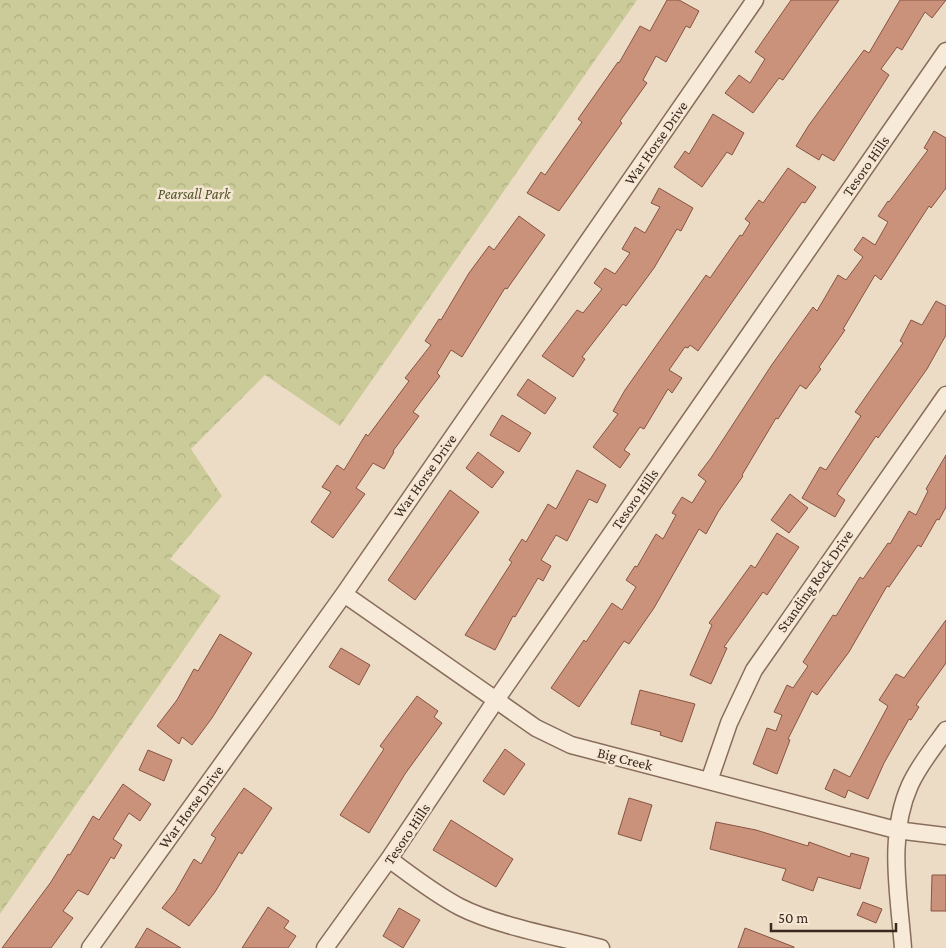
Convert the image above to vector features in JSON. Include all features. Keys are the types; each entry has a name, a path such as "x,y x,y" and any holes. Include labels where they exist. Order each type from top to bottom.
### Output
{"street":[{"name":"War Horse Drive","path":"90,948 344,594 755,0"},
{"name":"Tesoro Hills","path":"325,948 390,859 496,700 946,51"},
{"name":"Standing Rock Drive","path":"709,781 728,723 754,670 946,395"},
{"name":"Big Creek","path":"344,594 536,728 571,745 896,830 946,836"},
{"path":"903,948 896,863 896,830 911,783 946,730"},
{"path":"390,859 430,889 461,908 497,920 601,948"}],"green space":[{"name":"Pearsall Park","path":"0,0 637,0 340,426 265,375 191,449 222,496 170,559 221,596 0,914"}],"building":[{"path":"667,0 679,0 699,11 690,28 686,26 666,62 656,56 643,80 647,83 620,121 622,123 559,211 527,193 541,172 545,175 582,122 578,119 619,63 640,26 650,31"},
{"path":"791,0 839,0 783,80 779,78 753,113 725,93 739,75 750,83 765,59 755,52"},
{"path":"900,0 946,0 932,18 925,12 902,50 897,47 881,69 889,75 834,161 822,154 819,160 796,146 809,125 864,50 869,53"},
{"path":"713,114 744,133 732,155 727,152 702,187 674,167 685,151 689,154"},
{"path":"934,131 946,138 946,188 931,208 929,206 881,280 875,275 843,329 845,330 819,367 821,369 806,389 800,385 778,419 776,418 743,476 718,512 706,534 699,529 654,608 629,644 624,641 579,707 551,688 584,640 586,642 612,603 622,610 636,587 626,580 635,566 637,567 656,534 663,539 676,515 672,513 682,497 692,503 706,481 698,475 813,307 817,311 838,275 846,280 863,257 854,250 863,237 875,245 888,222 878,216 928,150 924,148"},
{"path":"788,168 816,187 805,203 802,202 698,351 690,345 688,348 685,347 669,370 682,378 672,393 668,389 644,429 640,427 624,450 630,454 620,468 593,447 618,414 613,411 625,390 706,275 710,278 740,235 742,236 750,223 745,219 759,200 763,203"},
{"path":"659,188 693,208 681,231 677,229 654,268 626,306 623,304 582,357 585,359 573,377 542,356 577,310 583,313 602,289 594,283 605,268 615,274 630,253 622,249 635,227 645,233 660,207 651,203"},
{"path":"519,216 545,235 507,289 505,288 462,357 451,350 437,373 440,376 413,412 419,416 393,451 384,469 373,463 356,488 365,494 333,538 311,522 331,492 322,487 337,465 344,470 366,434 368,436 409,381 405,378 431,345 425,341 439,319 441,320 469,273 489,246 494,250"},
{"path":"936,301 946,306 946,335 927,369 878,438 876,436 837,494 845,500 835,517 802,498 820,467 826,470 861,416 855,412 903,343 900,341 911,320 922,325"},
{"path":"528,379 556,398 545,414 517,395"},
{"path":"502,415 531,433 519,452 490,435"},
{"path":"478,452 504,472 492,488 466,468"},
{"path":"946,455 946,507 939,520 937,519 921,547 918,545 889,587 887,586 849,652 817,695 812,691 788,739 790,740 777,774 753,764 767,728 776,731 782,715 774,712 787,685 793,688 808,666 803,662 833,615 836,616 860,577 863,579 888,543 890,544 909,511 916,515 928,491 926,489"},
{"path":"577,470 606,485 597,503 589,499 567,541 556,535 541,560 551,566 543,581 538,578 515,617 513,616 495,650 465,635 512,562 509,560 522,539 526,542 548,504 556,509"},
{"path":"450,490 479,512 415,600 388,580"},
{"path":"790,494 808,508 789,533 771,520"},
{"path":"777,533 799,547 767,595 763,592 724,647 727,648 711,684 690,675 712,625 709,623 751,565 755,568"},
{"path":"946,620 946,663 916,705 919,707 911,720 909,719 884,763 868,799 848,790 845,798 825,789 834,769 850,777 888,706 879,700 896,674 904,678"},
{"path":"220,634 252,653 212,718 192,745 182,737 179,744 157,726 177,700 194,669 198,671"},
{"path":"341,648 370,665 359,685 329,667"},
{"path":"640,690 695,704 682,742 660,735 661,732 631,724"},
{"path":"417,696 438,711 434,717 442,723 405,774 369,833 340,815 384,749 380,746"},
{"path":"505,749 525,764 504,795 483,781"},
{"path":"148,750 172,760 164,781 139,770"},
{"path":"123,784 151,804 140,821 129,813 113,839 122,845 114,859 111,857 88,895 78,890 63,911 73,918 51,948 2,948 51,882 68,854 70,855 93,816 99,820"},
{"path":"244,788 272,808 242,854 239,852 215,892 189,926 162,908 175,892 194,859 201,864 216,838 211,835"},
{"path":"629,798 652,805 641,841 618,834"},
{"path":"451,820 513,859 496,887 433,850"},
{"path":"716,822 756,830 808,846 809,842 850,857 851,853 869,858 860,889 818,877 813,891 782,880 786,869 710,849"},
{"path":"932,875 946,875 946,911 931,911"},
{"path":"863,902 882,909 876,923 857,915"},
{"path":"268,907 289,921 284,928 296,936 288,948 242,948"},
{"path":"399,908 420,920 403,948 383,936"},
{"path":"147,928 181,948 135,948"},
{"path":"745,928 794,947 794,948 738,948"}]}
